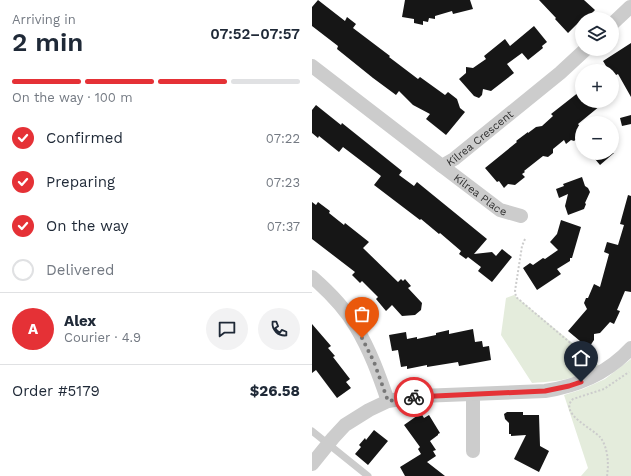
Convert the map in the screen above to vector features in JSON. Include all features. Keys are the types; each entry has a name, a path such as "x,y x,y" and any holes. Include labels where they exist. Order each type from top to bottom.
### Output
{"street":[{"path":"619,16 628,5"},
{"name":"Kilrea Crescent","path":"312,66 442,166 454,159 560,73 578,56"},
{"name":"Kilrea Place","path":"442,166 500,210 521,216"},
{"path":"312,277 336,301 356,327 374,362 388,401"},
{"path":"312,464 339,430 351,420 388,401 420,396 545,391 569,386 606,370 631,348"},
{"path":"473,394 473,451"}],"lane":[{"path":"312,431 368,476"}],"path":[{"path":"525,239 522,246 515,291 516,297 594,363"},
{"path":"607,476 607,454 605,445 600,436 577,420 572,413 570,402 573,399 604,389 629,372"}],"green space":[{"path":"514,295 599,366 567,379 532,383 501,335 506,298"},
{"path":"631,359 631,476 581,476 588,468 564,395 583,389 605,379"}],"building":[{"path":"318,0 345,21 347,17 356,24 353,28 418,79 420,77 445,95 448,92 457,99 460,108 465,112 446,135 426,119 430,114 413,105 399,91 396,95 373,78 337,49 338,46 312,26 312,7"},
{"path":"405,0 470,0 473,9 453,14 452,11 435,16 435,19 429,18 428,22 423,21 423,25 414,23 414,19 402,17"},
{"path":"539,0 584,0 595,10 593,12 575,12 575,26 568,33 555,19 556,18"},
{"path":"534,26 547,42 542,46 543,48 528,60 522,53 507,64 514,73 491,91 483,89 482,95 479,98 474,96 459,79 466,73 466,67 473,68 486,59 484,56 505,39 510,46"},
{"path":"631,43 631,97 619,76 619,64 605,64 603,61 611,56 619,56 619,51"},
{"path":"575,95 575,108 597,108 588,116 575,116 575,140 571,140 566,144 564,140 553,149 553,153 548,157 543,156 524,171 525,172 522,174 525,177 515,185 508,184 504,188 485,168 528,132 536,127 542,126 553,116 551,114"},
{"path":"316,105 341,125 342,123 402,171 399,175 414,186 417,182 487,239 474,254 492,252 496,256 502,249 512,257 492,282 478,271 481,267 468,257 466,259 459,254 461,251 440,233 439,234 374,185 381,176 343,147 339,152 319,136 318,138 312,133 312,110"},
{"path":"631,115 631,124 622,126 620,118"},
{"path":"596,160 606,160 600,165"},
{"path":"582,177 585,186 590,192 585,203 586,204 584,209 568,215 565,206 568,194 559,198 556,189 564,186 563,184"},
{"path":"628,195 631,196 631,292 625,291 617,310 620,311 614,324 610,322 600,333 594,334 594,340 590,346 586,346 568,331 587,309 584,303 586,298 588,298 594,284 600,287 609,254 604,252 607,242 618,245 624,225 620,224"},
{"path":"312,202 316,205 318,202 330,211 329,213 344,225 345,223 369,242 363,248 398,282 401,279 403,281 405,279 411,286 408,288 422,303 421,310 415,315 402,316 392,305 386,311 376,299 378,297 362,281 360,283 352,275 355,272 312,239"},
{"path":"561,220 581,227 572,258 570,258 570,261 557,269 561,274 537,290 523,268 530,263 533,265 543,258 545,259 558,250 550,242 557,234"},
{"path":"312,324 331,346 328,348 335,356 333,357 350,379 346,382 351,388 337,398 316,370 312,373"},
{"path":"473,329 475,342 482,341 483,347 489,346 491,360 459,366 458,362 427,367 427,365 407,369 407,366 401,367 398,350 392,351 389,335 406,332 407,339 417,337 417,339 436,335 436,333 449,330 449,334"},
{"path":"507,412 523,412 523,415 539,415 540,446 549,451 539,472 514,459 526,435 511,436 511,434 509,434 509,423 505,419 504,414"},
{"path":"421,413 424,418 429,415 440,433 430,441 436,450 433,451 436,456 427,462 445,476 405,476 400,467 421,454 418,449 420,447 404,425"},
{"path":"374,430 388,441 368,465 355,454 361,447 359,445 365,438 366,440"}],"way so far":[{"path":"362,338 374,362 388,401 414,397"}],"route":[{"path":"414,397 545,391 581,382"}]}
